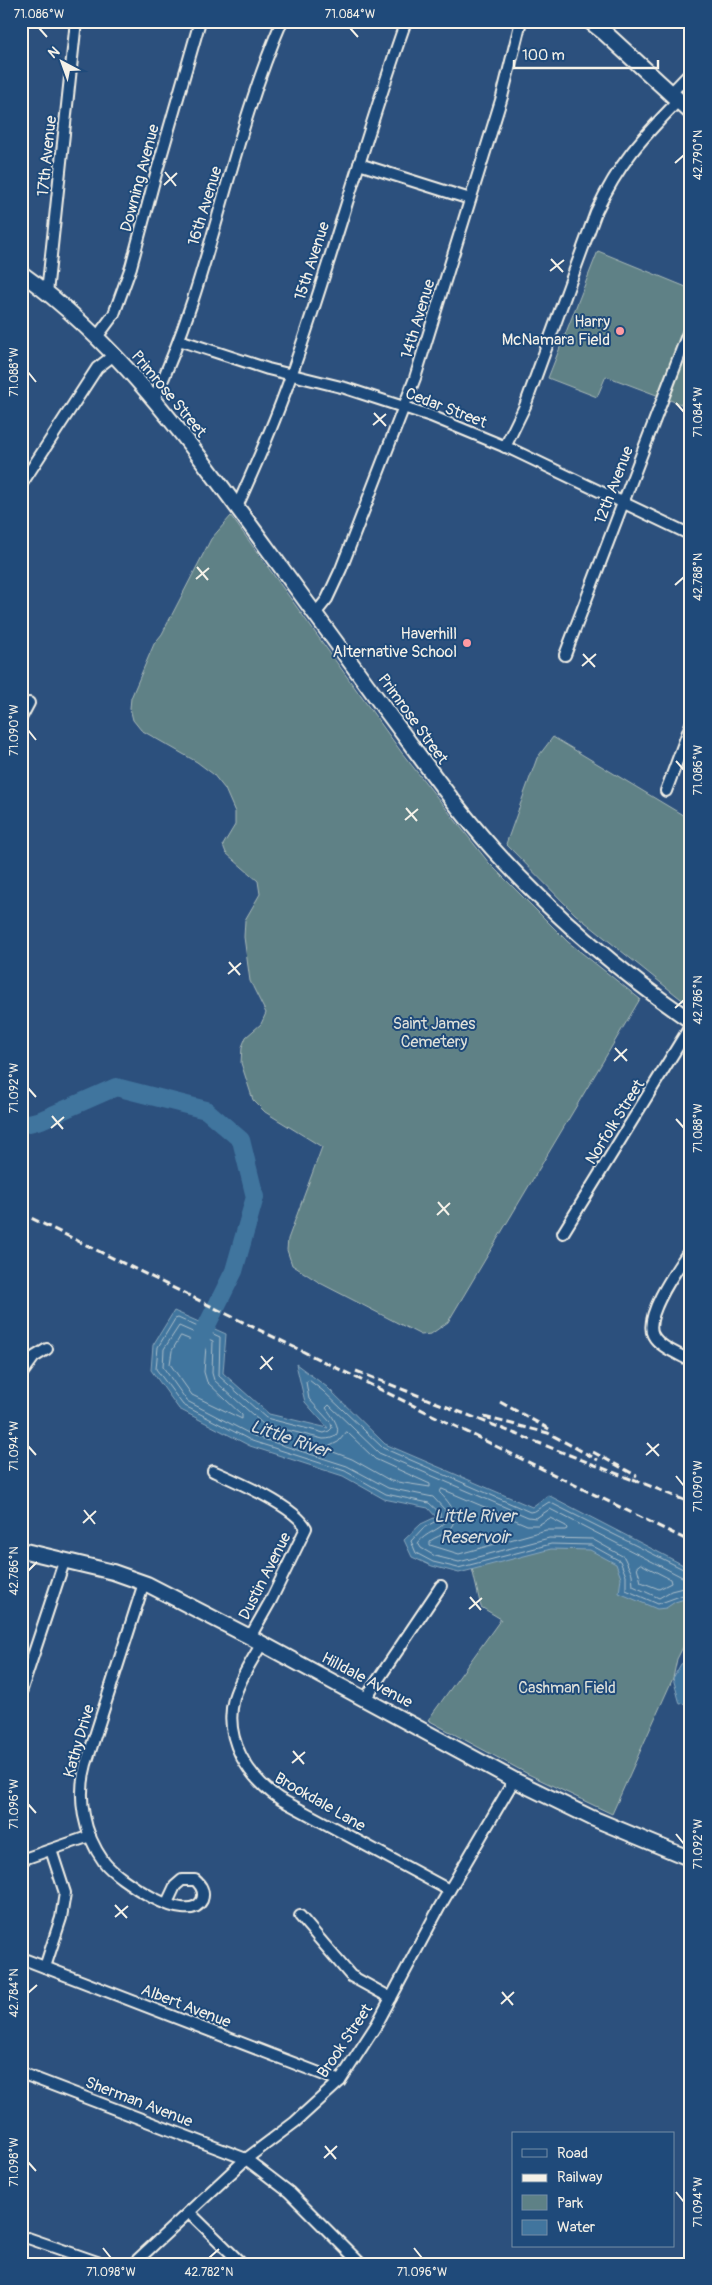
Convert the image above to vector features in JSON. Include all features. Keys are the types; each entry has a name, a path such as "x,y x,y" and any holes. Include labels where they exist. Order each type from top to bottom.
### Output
{"main road":[{"path":"590,21 691,112"},
{"name":"Primrose Street","path":"21,273 83,322 154,400 237,507 428,768 493,848 565,922 642,986 691,1021"},
{"name":"Hilldale Avenue","path":"21,1550 113,1572 144,1583 256,1640 514,1780 592,1818 691,1859"}],"street":[{"name":"17th Avenue","path":"47,293 76,21"},
{"name":"Downing Avenue","path":"97,337 114,314 132,267 156,171 200,21"},
{"name":"16th Avenue","path":"154,400 179,340 252,105 282,21"},
{"name":"15th Avenue","path":"237,507 292,375 406,21"},
{"name":"14th Avenue","path":"314,614 327,599 342,569 416,378 502,97 521,21"},
{"path":"505,447 525,406 596,212 607,189 634,147 674,97 691,72"},
{"path":"359,164 470,199"},
{"name":"12th Avenue","path":"565,655 691,325"},
{"name":"Cedar Street","path":"179,340 292,375 345,388 431,416 505,447 691,535"},
{"path":"21,485 97,368 114,355"},
{"path":"21,718 29,703"},
{"path":"666,790 691,724"},
{"name":"Norfolk Street","path":"563,1233 691,1025"},
{"path":"691,1248 661,1296 650,1327 653,1336 661,1344 691,1361"},
{"path":"21,1375 34,1357 47,1349"},
{"name":"Dustin Avenue","path":"214,1471 265,1496 302,1520 306,1528 271,1600 256,1640"},
{"path":"21,1692 65,1560"},
{"name":"Kathy Drive","path":"144,1583 83,1775 81,1800 90,1836 104,1861 117,1876 140,1891 168,1903"},
{"path":"365,1699 441,1586"},
{"name":"Brookdale Lane","path":"256,1640 232,1706 232,1725 236,1744 239,1754 250,1772 264,1788 280,1799 449,1890"},
{"name":"Brook Street","path":"132,2264 246,2159 295,2122 340,2081 391,1998 449,1890 514,1780"},
{"path":"21,1860 90,1836"},
{"path":"45,1967 61,1918 65,1894 51,1850"},
{"path":"300,1916 351,1976 391,1998"},
{"name":"Albert Avenue","path":"21,1958 340,2081"},
{"name":"Sherman Avenue","path":"21,2073 246,2159 289,2192 362,2264"},
{"path":"189,2212 242,2264"},
{"path":"28,2238 102,2264"}],"green space":[{"path":"598,251 691,289 691,408 606,376 597,397 548,378"},
{"name":"Saint James Cemetery","path":"231,516 402,753 489,863 568,942 640,999 448,1322 431,1334 421,1335 320,1283 292,1265 287,1250 288,1239 322,1147 265,1112 253,1100 241,1063 242,1047 246,1037 261,1024 266,1013 250,981 244,937 245,920 260,894 258,881 226,853 223,845 235,825 235,812 225,789 213,774 197,762 141,730 133,720 130,708 131,698 154,644 162,634 211,539"},
{"path":"553,737 691,820 691,1007 575,914 506,844 537,758"},
{"name":"Cashman Field","path":"586,1545 691,1590 691,1631 677,1659 673,1678 612,1814 528,1774 428,1720 501,1619 481,1607 471,1564 503,1550"}],"water":[{"name":"Little River Reservoir","path":"174,1311 226,1334 223,1373 269,1414 328,1428 305,1402 296,1364 327,1387 385,1444 532,1507 548,1495 691,1569 691,1597 675,1602 666,1608 657,1609 619,1593 621,1578 616,1564 590,1550 551,1549 459,1573 432,1566 412,1557 404,1540 421,1524 436,1517 428,1508 384,1499 343,1476 250,1446 179,1409 151,1370 153,1345"},
{"path":"691,1656 691,1702 680,1704 673,1678 681,1664"}],"waterway":[{"name":"Little River","path":"21,1125 41,1120 116,1087 206,1110 241,1140 255,1197 234,1271 196,1347"}],"railway":[{"path":"21,1213 691,1542"},
{"path":"356,1371 638,1482"},
{"path":"500,1402 551,1430"},
{"path":"484,1417 548,1433 598,1460"},
{"path":"593,1452 637,1476"},
{"path":"633,1479 691,1503"}],"place":[{"name":"Harry McNamara Field","path":"620,331"},
{"name":"Haverhill Alternative School","path":"467,643"}]}
